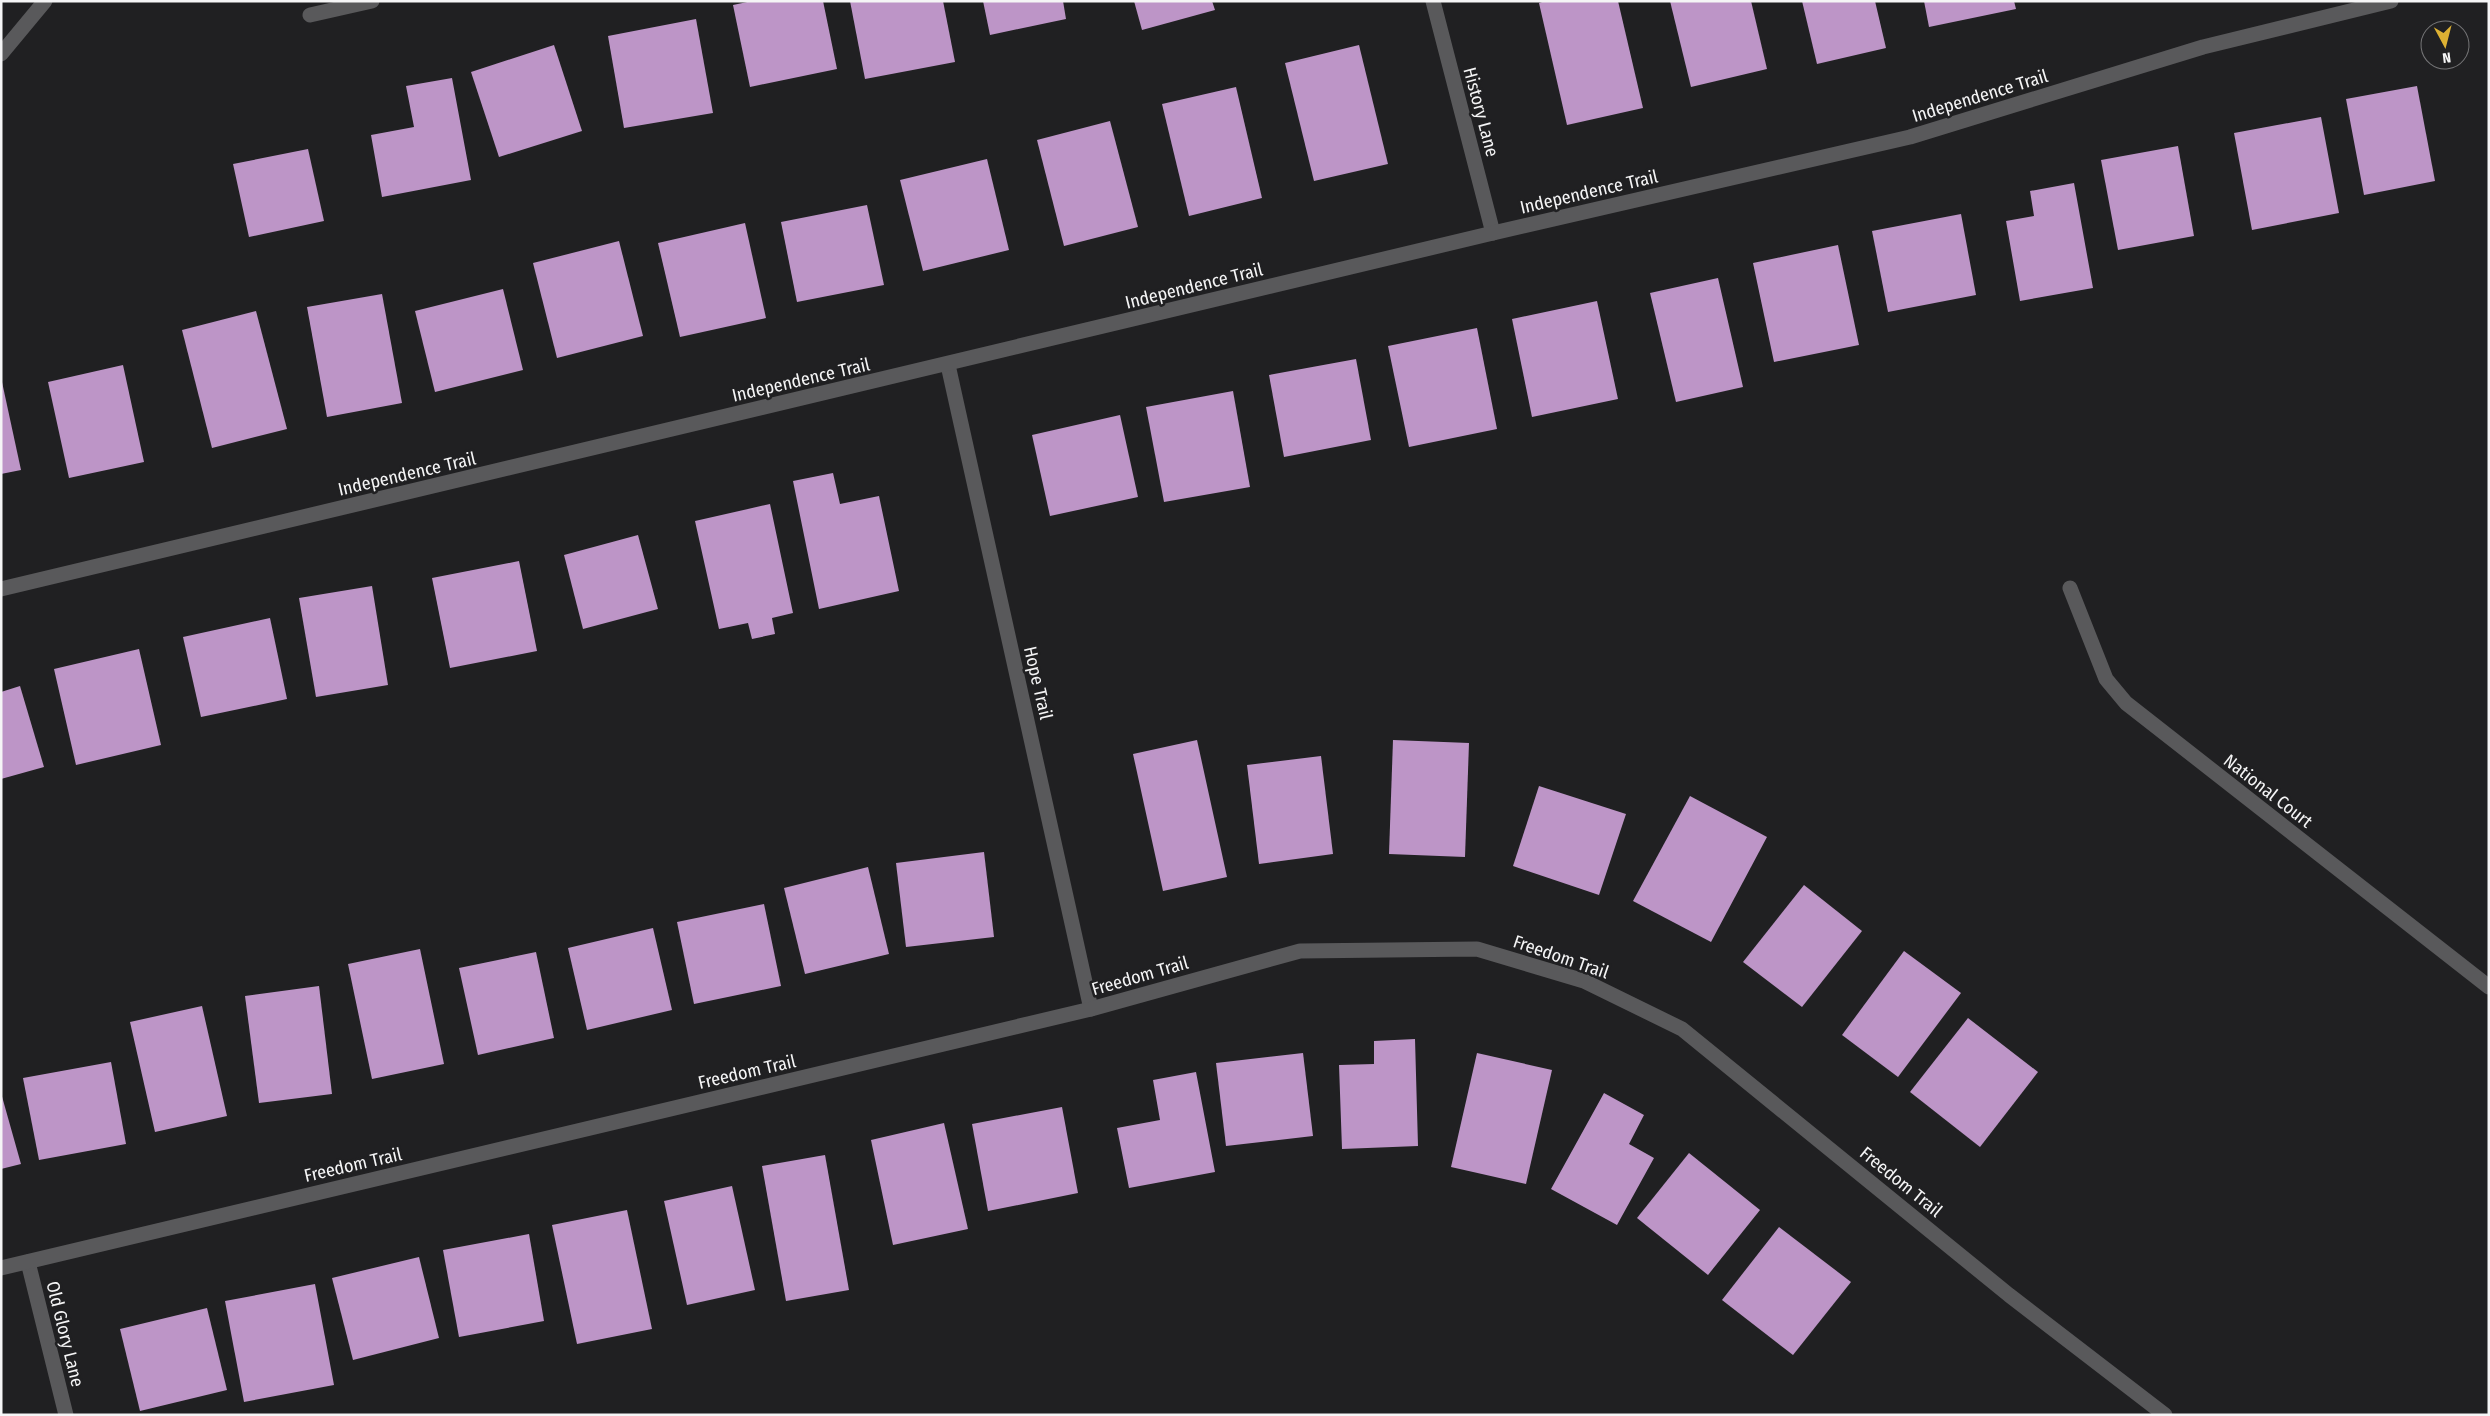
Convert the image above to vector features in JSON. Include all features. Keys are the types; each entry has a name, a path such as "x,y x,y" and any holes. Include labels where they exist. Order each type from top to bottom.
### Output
{"street":[{"path":"4,46 46,1"},
{"path":"310,15 372,1"},
{"name":"History Lane","path":"1433,1 1492,233"},
{"name":"Independence Trail","path":"1,589 948,365 1492,233 1910,137 2203,47 2392,1"},
{"name":"Hope Trail","path":"948,365 1091,1009"},
{"name":"National Court","path":"2070,588 2106,679 2126,704 2489,987"},
{"name":"Freedom Trail","path":"1,1268 1091,1009 1300,951 1476,949 1584,981 1682,1029 2009,1295 2165,1415"},
{"name":"Old Glory Lane","path":"28,1262 66,1415"}],"building":[{"path":"752,1 823,1 837,69 750,87 733,5"},
{"path":"850,1 943,1 955,62 865,79"},
{"path":"983,1 1063,1 1066,19 990,35"},
{"path":"1134,1 1212,1 1215,10 1142,30"},
{"path":"1545,1 1618,1 1643,108 1567,125 1539,3"},
{"path":"1670,1 1751,1 1767,69 1691,87"},
{"path":"1802,1 1875,1 1886,48 1817,64"},
{"path":"1924,1 2014,1 2016,9 1929,27"},
{"path":"696,19 713,113 624,128 608,36"},
{"path":"554,45 582,131 499,157 471,72"},
{"path":"1359,45 1388,164 1314,181 1285,63"},
{"path":"452,78 471,180 382,197 371,135 414,127 406,86"},
{"path":"2417,86 2435,181 2364,195 2346,99"},
{"path":"1236,87 1262,198 1189,216 1162,104"},
{"path":"2321,117 2339,213 2252,230 2234,133"},
{"path":"1110,121 1138,227 1064,246 1037,140"},
{"path":"2178,146 2194,236 2118,250 2101,160"},
{"path":"308,149 324,221 249,237 233,164"},
{"path":"987,159 1009,250 923,271 900,180"},
{"path":"2074,183 2093,288 2020,301 2006,221 2034,216 2030,191"},
{"path":"867,205 884,285 797,302 781,222"},
{"path":"1961,214 1976,295 1888,312 1872,231"},
{"path":"745,223 766,318 680,337 658,243"},
{"path":"619,241 643,336 557,358 533,263"},
{"path":"1838,245 1859,345 1774,362 1753,263"},
{"path":"1718,278 1743,387 1676,402 1650,293"},
{"path":"503,289 523,370 435,392 415,311"},
{"path":"382,294 402,403 327,417 307,307"},
{"path":"1597,301 1618,399 1532,417 1512,319"},
{"path":"256,311 287,429 212,448 182,330"},
{"path":"1477,328 1497,429 1409,447 1388,346"},
{"path":"1356,359 1371,440 1284,457 1269,375"},
{"path":"123,365 144,462 69,478 48,382"},
{"path":"1,383 21,470 1,474"},
{"path":"1233,391 1250,487 1164,502 1146,407"},
{"path":"1120,415 1138,497 1050,516 1032,435"},
{"path":"833,473 840,504 879,496 899,591 819,609 793,481"},
{"path":"770,504 793,613 772,618 775,634 752,639 748,623 719,629 695,521"},
{"path":"638,535 658,609 583,629 564,555"},
{"path":"519,561 537,651 450,668 432,578"},
{"path":"372,586 388,685 316,697 299,598"},
{"path":"270,618 287,699 201,717 183,637"},
{"path":"139,649 161,745 76,765 54,669"},
{"path":"20,686 44,767 1,779 1,692"},
{"path":"1197,740 1227,877 1163,891 1133,754"},
{"path":"1393,740 1469,743 1465,857 1389,854"},
{"path":"1321,756 1333,854 1259,864 1247,765"},
{"path":"1539,786 1626,814 1599,895 1513,866"},
{"path":"1690,796 1767,837 1711,942 1633,901"},
{"path":"984,852 994,937 906,947 896,863"},
{"path":"868,867 889,954 805,974 784,888"},
{"path":"1804,885 1862,931 1802,1007 1743,962"},
{"path":"764,904 781,986 694,1004 677,922"},
{"path":"653,928 672,1010 587,1030 568,948"},
{"path":"420,949 444,1064 372,1079 348,964"},
{"path":"1904,951 1961,993 1898,1077 1842,1035"},
{"path":"536,952 554,1038 478,1055 459,968"},
{"path":"319,986 332,1094 259,1103 245,996"},
{"path":"202,1006 227,1116 155,1132 130,1022"},
{"path":"1968,1018 2038,1072 1980,1147 1910,1092"},
{"path":"1415,1039 1418,1146 1342,1149 1339,1065 1374,1064 1374,1041"},
{"path":"1303,1053 1313,1136 1226,1146 1216,1063"},
{"path":"1477,1053 1552,1070 1526,1184 1451,1167"},
{"path":"111,1062 126,1144 39,1160 23,1078"},
{"path":"1196,1072 1215,1172 1129,1188 1117,1128 1160,1120 1153,1080"},
{"path":"1,1093 21,1164 1,1169"},
{"path":"1604,1093 1644,1115 1629,1144 1654,1158 1617,1225 1551,1189"},
{"path":"1062,1107 1078,1193 988,1211 972,1124"},
{"path":"944,1123 968,1229 893,1245 871,1140"},
{"path":"1689,1153 1760,1210 1708,1275 1637,1218"},
{"path":"825,1155 849,1290 786,1301 762,1166"},
{"path":"732,1186 755,1290 687,1305 664,1201"},
{"path":"627,1210 652,1329 577,1344 552,1225"},
{"path":"1779,1227 1851,1282 1793,1355 1722,1300"},
{"path":"529,1234 544,1321 459,1337 443,1250"},
{"path":"419,1257 439,1338 353,1360 332,1278"},
{"path":"315,1284 334,1385 244,1402 225,1301"},
{"path":"207,1308 227,1390 140,1411 120,1329"}]}
